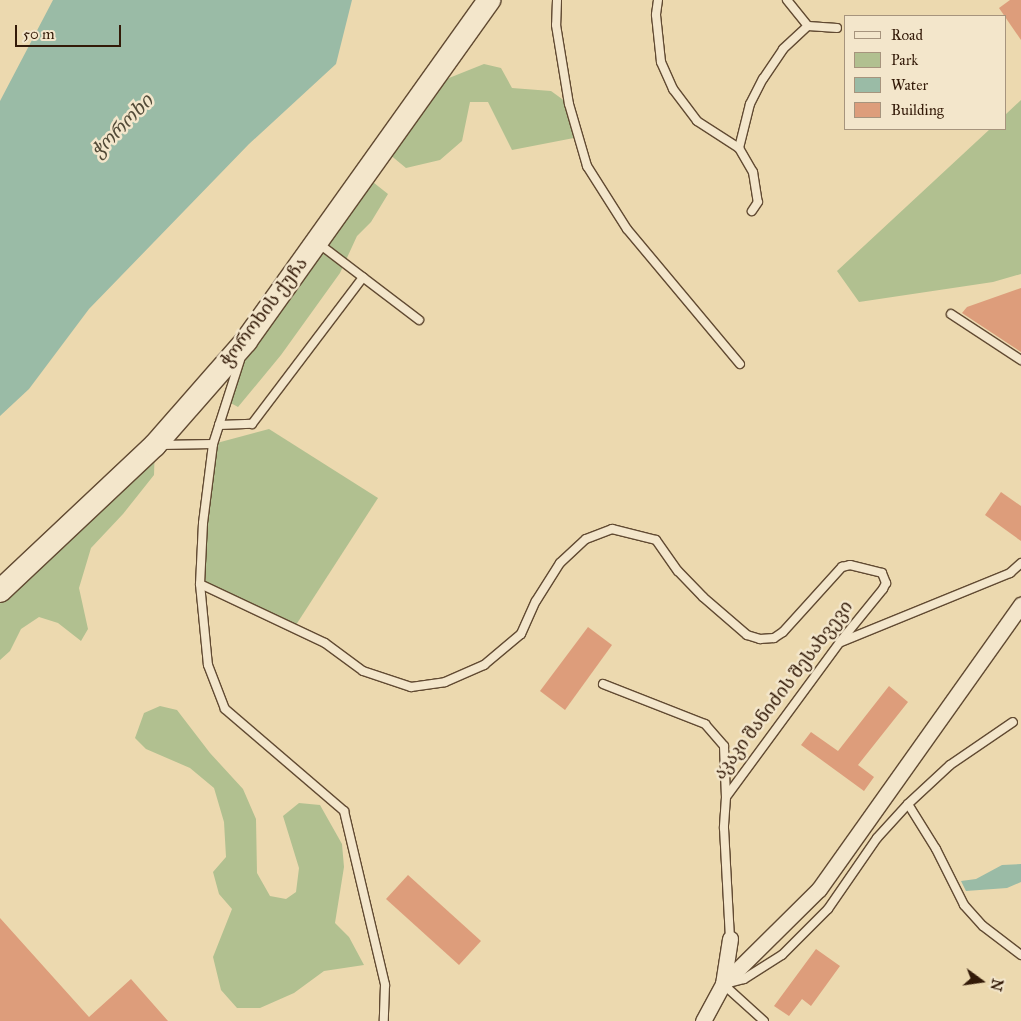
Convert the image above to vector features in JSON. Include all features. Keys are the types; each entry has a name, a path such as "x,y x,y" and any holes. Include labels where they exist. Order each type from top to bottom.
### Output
{"street":[{"name":"ჭოროხის ქუჩა","path":"0,591 155,445 246,341 489,0"},
{"path":"724,984 819,890 1021,605"},
{"name":"აკაკი შანიძის შესახვევი","path":"703,1021 724,984 730,939"}],"lane":[{"path":"557,0 556,25 569,104 587,166 627,229 740,364"},
{"path":"658,0 656,15 661,62 673,88 697,121 740,148 753,172 758,202 752,211"},
{"path":"787,0 808,26"},
{"path":"740,148 750,104 763,79 783,49 808,26 837,28"},
{"path":"317,242 420,320"},
{"path":"219,425 252,424 362,277"},
{"path":"951,314 1021,360"},
{"path":"246,341 214,444 203,523 200,584 208,665 225,709 344,811 385,985 384,1021"},
{"path":"155,445 214,444"},
{"name":"აკაკი შანიძის შესახვევი","path":"200,584 326,643 362,671 411,687 445,682 484,665 521,634 536,600 560,563 586,539 612,529 656,540 678,571 703,597 747,635 760,640 774,638 783,632 842,567 850,565 882,574 886,583 883,590 840,642 726,797 724,828 730,939"},
{"path":"840,642 1010,574 1021,563"},
{"path":"603,684 705,724 724,746 726,797"},
{"path":"724,984 744,979 782,955 828,909 877,838 908,804 950,765 1013,722"},
{"path":"908,804 936,849 964,905 983,926 1021,955"},
{"path":"724,984 764,1021"}],"green space":[{"path":"484,64 501,68 512,88 551,91 569,104 579,137 512,150 488,102 470,102 462,141 440,160 406,168 383,149 439,82"},
{"path":"1021,100 1021,274 993,282 859,302 837,271 989,130 1006,130 1006,114"},
{"path":"364,175 388,194 371,222 357,236 340,273 281,355 238,407 227,401 246,341"},
{"path":"269,429 378,498 294,628 200,584 213,444"},
{"path":"155,445 154,475 123,514 91,548 79,588 88,629 81,641 58,623 39,617 21,629 10,651 0,660 0,591"},
{"path":"160,706 177,710 210,753 243,789 256,819 257,873 270,896 286,899 296,892 299,868 283,816 299,803 320,805 342,844 344,867 335,923 349,937 364,965 324,971 294,993 260,1008 237,1008 221,990 213,957 232,909 219,894 213,872 226,857 224,822 214,788 190,768 146,749 135,738 144,713"}],"water":[{"name":"ჭოროხი","path":"53,0 352,0 336,64 249,144 89,309 29,389 0,416 0,101"},
{"path":"1021,864 1021,882 1007,888 966,891 961,881 976,879 1002,865"}],"building":[{"path":"1010,0 1021,0 1021,40 1006,18 1006,15 1004,15 999,8"},
{"path":"1021,288 1021,352 962,313 967,307"},
{"path":"1001,492 1021,506 1021,541 985,515"},
{"path":"588,627 612,645 565,710 540,691"},
{"path":"889,686 908,702 858,765 874,777 864,791 801,745 811,732 838,751"},
{"path":"408,875 481,941 459,965 386,899"},
{"path":"0,918 89,1017 131,979 168,1021 0,1021"},
{"path":"816,949 840,966 811,1006 802,999 789,1016 774,1006"}]}
